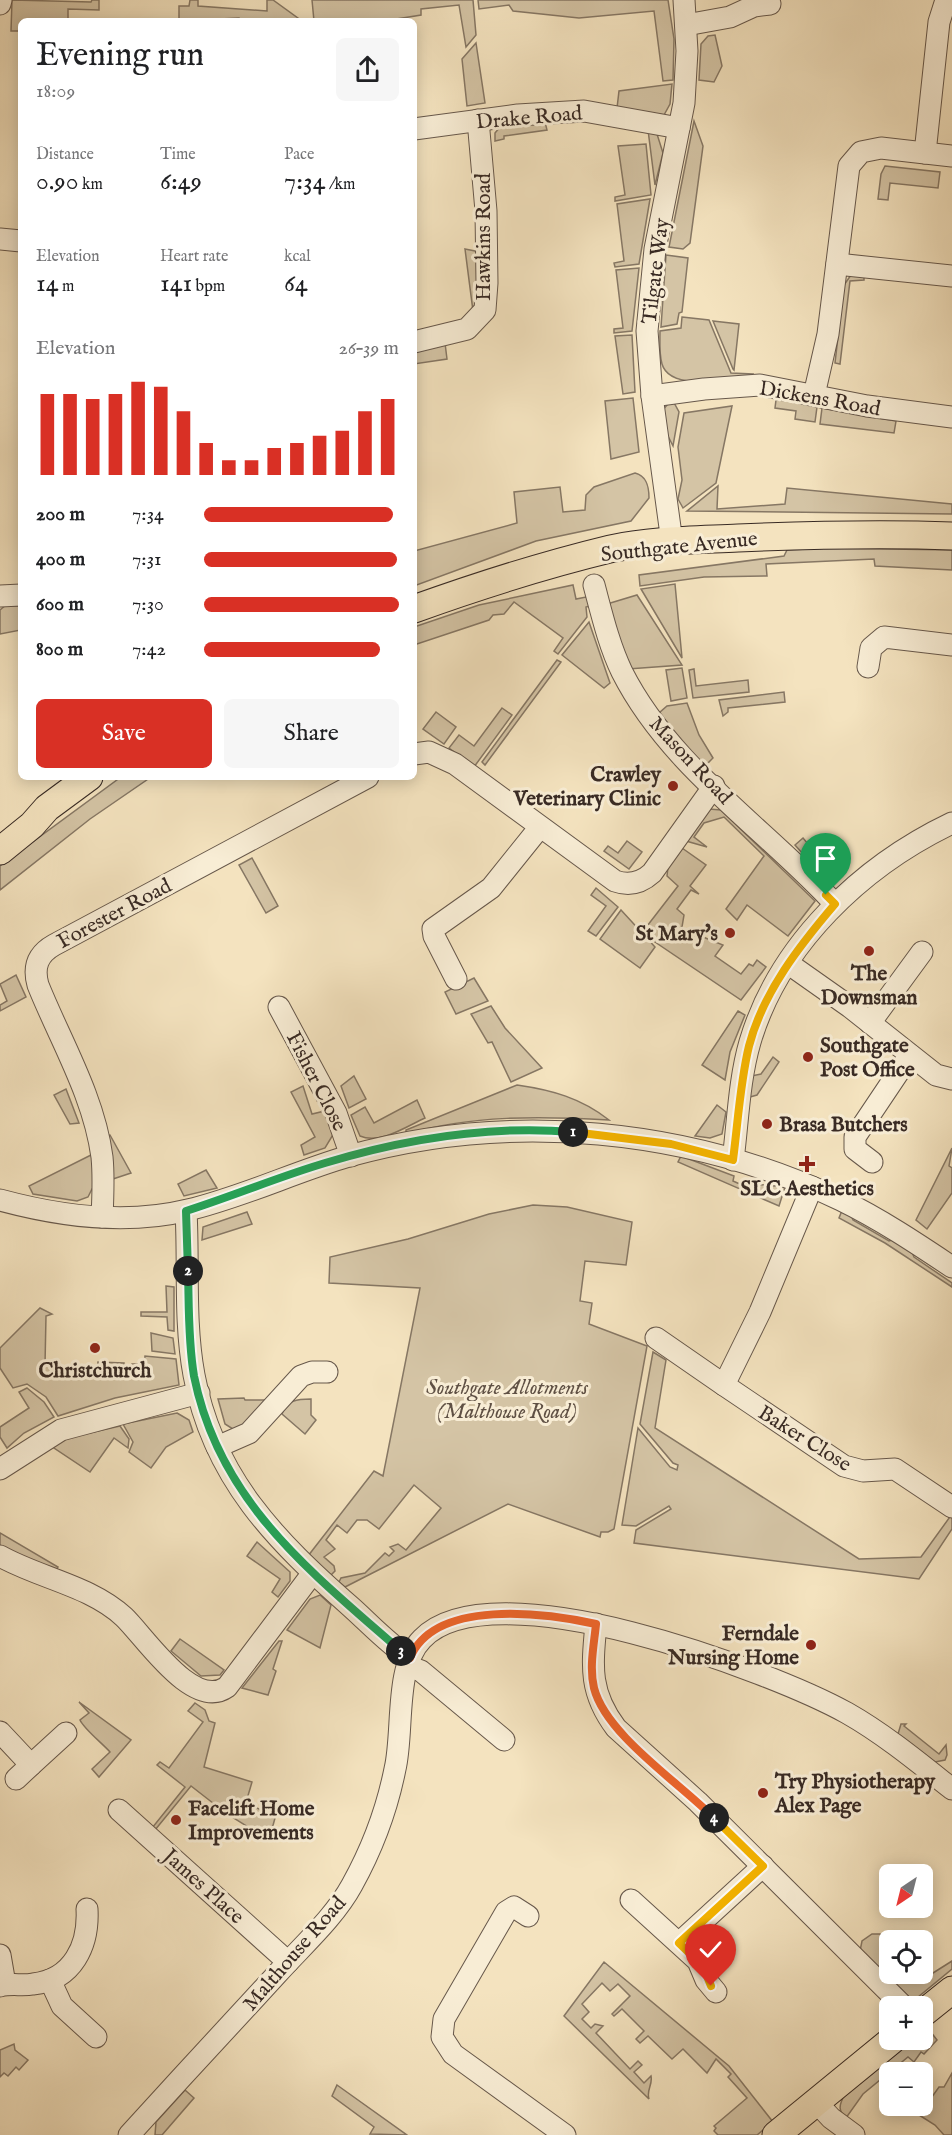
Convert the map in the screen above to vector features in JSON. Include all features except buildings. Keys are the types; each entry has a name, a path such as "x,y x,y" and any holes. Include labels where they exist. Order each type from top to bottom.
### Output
{"main road":[{"name":"Southgate Avenue","path":"417,608 465,591 612,549 672,542 887,533 952,536"},
{"path":"0,826 59,780"},
{"path":"0,851 47,808 85,780"},
{"path":"933,2005 952,1990"},
{"path":"776,2135 880,2050"}],"street":[{"name":"Tilgate Way","path":"672,542 652,396 647,308 655,249 686,80 684,0"},
{"path":"925,153 939,22 946,0"},
{"path":"686,25 730,17 754,6 770,4"},
{"name":"Drake Road","path":"417,129 478,120 584,111 679,128"},
{"name":"Hawkins Road","path":"417,341 467,329 485,309 486,211 478,120"},
{"path":"814,395 828,334 847,176 854,158 861,152 881,147 952,156"},
{"path":"0,239 18,241"},
{"path":"837,264 952,276"},
{"name":"Dickens Road","path":"652,396 704,389 760,386 867,406 952,417"},
{"name":"Mason Road","path":"594,585 614,654 633,691 670,742 835,904"},
{"path":"0,596 18,595"},
{"path":"868,667 871,648 884,638 952,645"},
{"path":"417,754 429,752 455,764 615,881 632,884 652,873 714,786"},
{"name":"Forester Road","path":"102,1216 103,1175 98,1136 86,1098 38,985 35,968 40,957 48,948 363,780"},
{"path":"0,839 27,818 47,808"},
{"path":"733,1160 744,1072 750,1044 773,988 835,904 864,878 905,848 952,823"},
{"path":"456,979 434,936 433,929 490,888 540,827"},
{"path":"870,1023 922,952"},
{"path":"789,964 936,1075 952,1079"},
{"name":"Fisher Close","path":"279,1007 336,1113 351,1155"},
{"path":"872,1162 855,1149 855,1137 910,1055"},
{"path":"0,1200 51,1212 102,1216 186,1211 351,1155 404,1143 455,1134 569,1131 671,1144 733,1160 812,1187 881,1222 952,1267"},
{"path":"724,1386 760,1312 812,1187"},
{"path":"186,1211 190,1348 198,1393 217,1447 234,1480 260,1518 312,1574 409,1662 504,1740"},
{"name":"Baker Close","path":"656,1338 844,1466 863,1471 895,1469 952,1507"},
{"path":"217,1447 249,1433 302,1376 312,1372 327,1372"},
{"path":"0,1469 61,1430 198,1393"},
{"path":"0,1556 108,1605 131,1624 180,1677 200,1690 212,1693 227,1687 312,1574"},
{"name":"Malthouse Road","path":"131,2134 342,1901 360,1870 375,1834 396,1765 409,1662 414,1648 427,1633 445,1624 470,1618 543,1616 596,1624 696,1652 814,1697 864,1724 952,1789"},
{"path":"596,1624 592,1674 595,1689 606,1714 629,1742 698,1802 893,1996"},
{"path":"0,1732 24,1772 66,1733"},
{"name":"James Place","path":"119,1810 288,1962"},
{"path":"679,1943 763,1866"},
{"path":"631,1900 703,1966 706,1980 716,1992"},
{"path":"528,1916 514,1906 506,1912 444,2019 442,2037 453,2054 565,2135"},
{"path":"0,1955 3,1985 34,1984 50,1980 76,1960 85,1944 97,1932 87,1909"},
{"path":"50,1980 62,2006 96,2037"},
{"path":"817,2103 831,2118 854,2135"}],"green space":[{"path":"12,0 91,2 99,0 99,10 68,9 68,18 18,18 18,31 11,31"},
{"path":"190,0 198,0 198,6 267,11 267,0 273,0 298,18 179,18 179,6 189,6"},
{"path":"312,0 473,0 476,35 466,47 459,5 421,9 421,15 402,18 314,18"},
{"path":"478,0 668,0 674,39 673,80 663,81 654,11 579,18 513,11 509,5 479,9"},
{"path":"715,35 722,66 714,82 699,80 701,44 708,36"},
{"path":"476,43 485,103 467,106 462,59"},
{"path":"672,84 670,104 664,115 617,108 619,91"},
{"path":"694,121 703,146 690,243 683,249 669,247"},
{"path":"545,122 547,130 504,136 504,139 495,141 495,133 500,127"},
{"path":"648,130 657,134 663,153 655,185"},
{"path":"646,144 651,195 615,201 615,197 625,195 618,146"},
{"path":"885,166 940,172 938,188 890,183 888,200 878,199 881,174"},
{"path":"650,199 639,264 615,267 614,263 624,261 617,204"},
{"path":"465,249 475,251 479,255 480,298 473,311"},
{"path":"666,255 688,258 682,312 679,313 677,324 661,327"},
{"path":"639,268 632,331 614,333 614,329 623,328 616,270"},
{"path":"864,274 864,280 850,281 840,364 835,363 844,285 851,275"},
{"path":"682,317 709,320 731,373 753,374 752,377 701,382 676,378 667,373 661,360 660,331 681,328"},
{"path":"713,321 739,324 734,370 733,369"},
{"path":"632,335 635,392 623,394 615,336"},
{"path":"445,343 447,359 417,364 417,348"},
{"path":"633,398 639,452 611,459 605,401"},
{"path":"790,398 817,407 815,422 795,419 796,411 775,408 776,400 789,401"},
{"path":"672,399 679,412 673,446 665,430 662,411"},
{"path":"732,406 716,483 683,508 678,499 682,480 678,447 684,413"},
{"path":"822,408 896,421 894,433 820,424"},
{"path":"635,473 646,482 649,498 631,521 536,541 417,585 417,550 517,523 514,492 560,487 563,512 585,510 586,495 594,487"},
{"path":"718,486 717,509 785,504 787,488 952,504 952,514 687,511"},
{"path":"828,548 952,550 952,570 875,566 874,559 766,564 767,576 704,577 640,586 639,575 784,556 787,550"},
{"path":"675,584 682,658 641,589"},
{"path":"573,585 576,599 586,597 593,605 586,607 587,617 558,654 554,651 563,638 514,602 504,614 493,615 489,620 417,644 417,626 479,605"},
{"path":"637,595 682,665 628,669 607,604"},
{"path":"6,605 18,606 18,631 0,634 0,610"},
{"path":"589,622 610,683 604,688 562,655"},
{"path":"557,660 561,662 485,765 482,762"},
{"path":"682,668 687,698 671,701 666,670"},
{"path":"694,669 696,686 748,680 749,692 693,698 689,670"},
{"path":"784,692 785,702 728,708 728,712 723,716 719,700"},
{"path":"687,703 699,735 713,758 704,767 667,730 659,713 667,706"},
{"path":"502,708 512,715 474,767 449,748 459,735 474,746"},
{"path":"436,712 456,727 444,744 423,729"},
{"path":"117,780 147,780 90,819 0,890 0,866"},
{"path":"709,809 721,810 815,901 788,936 747,905 737,920 726,909 764,856 724,817 704,823 694,837 707,847 686,841"},
{"path":"803,838 838,879 827,881 795,845"},
{"path":"627,841 642,852 629,869 604,851 608,846 618,853"},
{"path":"682,848 706,865 690,886 699,894 691,890 677,909 684,915 682,927 696,937 698,935 723,945 715,956 741,974 749,964 753,966 757,960 766,967 741,1000 652,940 644,930 678,886 667,876 668,867"},
{"path":"252,858 278,906 266,913 239,865"},
{"path":"596,888 618,907 596,936 588,931 606,906 591,895"},
{"path":"621,910 655,947 640,968 600,939"},
{"path":"16,975 26,997 0,1011 0,1005 7,1001 0,984"},
{"path":"474,978 488,1001 456,1014 445,992"},
{"path":"491,1006 505,1028 542,1068 511,1082 492,1042 488,1043 471,1014"},
{"path":"738,1011 745,1015 730,1052 725,1080 702,1065"},
{"path":"773,1057 779,1062 757,1095 750,1097 751,1076 761,1074"},
{"path":"354,1076 366,1099 349,1108 341,1086"},
{"path":"517,1085 566,1096 588,1106 609,1120 507,1118 456,1123 406,1134 406,1130"},
{"path":"303,1086 312,1114 329,1110 334,1133 325,1148 304,1155 301,1145 315,1137 291,1092"},
{"path":"66,1089 79,1123 70,1124 54,1095"},
{"path":"417,1100 425,1118 385,1136 368,1138 360,1136 351,1115 365,1107 374,1123"},
{"path":"717,1105 726,1112 722,1134 710,1138 695,1136"},
{"path":"110,1135 131,1173 113,1179 104,1136"},
{"path":"952,1148 949,1166 952,1168 952,1193 927,1229 916,1220"},
{"path":"95,1153 97,1188 92,1189 88,1197 77,1201 33,1194 29,1186"},
{"path":"681,1156 734,1176 733,1181 753,1190 755,1184 785,1187 779,1206 678,1162"},
{"path":"206,1170 217,1188 184,1196 178,1184"},
{"name":"Southgate Allotments (Malthouse Road)","path":"533,1205 567,1207 632,1222 626,1265 585,1261 580,1301 592,1303 589,1324 647,1346 614,1529 601,1532 600,1537 508,1504 345,1587 339,1582 341,1578 365,1573 385,1553 389,1556 394,1551 390,1547 398,1544 406,1550 441,1508 414,1485 379,1529 367,1520 357,1520 347,1533 337,1525 326,1540 335,1549 324,1557 334,1566 335,1571 331,1575 308,1556 374,1471 383,1476 420,1288 329,1283 330,1257 408,1239 489,1214"},
{"path":"843,1208 850,1212 853,1220 889,1241 896,1239 909,1245 914,1257 952,1283 952,1287 885,1243 839,1218"},
{"path":"247,1212 252,1224 202,1240 203,1227"},
{"path":"166,1286 174,1287 174,1331 168,1330 167,1317 141,1316 141,1312 167,1312"},
{"path":"40,1308 52,1314 46,1316 45,1365 97,1369 98,1362 124,1363 123,1371 131,1372 132,1364 144,1364 145,1356 176,1359 179,1385 115,1398 58,1416 46,1397 27,1384 13,1388 0,1368 0,1348"},
{"path":"151,1333 173,1338 175,1354 152,1351"},
{"path":"653,1352 666,1360 655,1428 859,1559 921,1557 952,1514 952,1529 919,1579 634,1543 636,1530 671,1509 669,1506 636,1526 622,1525 638,1428 670,1467 677,1470 678,1465 673,1463 640,1424"},
{"path":"27,1388 44,1402 54,1417 24,1433 7,1448 0,1437 0,1427 29,1408 19,1392"},
{"path":"244,1398 245,1400 270,1400 236,1431 225,1424 218,1399"},
{"path":"311,1399 311,1415 316,1420 305,1434 282,1414 290,1403"},
{"path":"177,1413 189,1420 193,1432 166,1447 151,1468 129,1452 133,1442 123,1424"},
{"path":"120,1426 129,1439 128,1448 114,1438 90,1472 51,1446 54,1441"},
{"path":"0,1533 58,1567 53,1575 0,1551"},
{"path":"257,1542 290,1572 290,1581 278,1597 272,1592 280,1579 247,1556"},
{"path":"320,1595 331,1605 320,1648 287,1630 310,1599"},
{"path":"180,1639 224,1670 220,1675 201,1676 171,1651"},
{"path":"279,1641 282,1641 273,1669 276,1671 268,1695 242,1688"},
{"path":"79,1702 131,1740 99,1777 92,1769 110,1752 82,1724 80,1720 89,1713"},
{"path":"195,1703 205,1710 209,1721 215,1723 204,1767 252,1782 247,1799 257,1808 275,1818 269,1840 227,1814 191,1786 155,1830 152,1828 185,1787 157,1765 160,1762 169,1768 203,1722 188,1711"},
{"path":"901,1724 906,1724 904,1726 939,1754 946,1745 945,1760 935,1762 898,1734"},
{"path":"872,1934 879,1934 879,1970 860,1951 862,1941"},
{"path":"952,1961 952,1969 919,1996 906,1996 894,1984 933,1984 933,1973"},
{"path":"604,1962 729,2066 773,2122 757,2135 718,2135 714,2131 716,2128 714,2126 747,2098 728,2077 731,2074 716,2059 707,2073 683,2049 672,2059 648,2036 640,2043 636,2039 644,2031 622,2009 614,2016 612,2014 630,1996 618,1984 610,1991 602,1983 582,2004 589,2012 582,2019 591,2028 595,2024 603,2026 596,2033 630,2069 638,2061 642,2065 634,2072 644,2083 651,2076 649,2099 564,2016"},
{"path":"14,2044 15,2050 28,2060 19,2070 16,2067 8,2076 4,2073 0,2077 0,2050"},
{"path":"898,2050 928,2050 924,2054 921,2052 914,2062 908,2057 902,2062 884,2062"},
{"path":"879,2066 879,2081 863,2094 846,2118 840,2108 844,2096"},
{"path":"952,2073 952,2135 944,2135 935,2125 921,2116 933,2116 933,2095 939,2087 944,2087"},
{"path":"337,2085 407,2135 370,2134 374,2127 332,2096"},
{"path":"185,2090 194,2098 162,2135 155,2135 156,2122"}],"place":[{"name":"Crawley Veterinary Clinic","path":"673,786"},
{"name":"St Mary's","path":"730,933"},
{"name":"The Downsman","path":"869,951"},
{"name":"Southgate Post Office","path":"808,1057"},
{"name":"Brasa Butchers","path":"767,1124"},
{"name":"SLC Aesthetics","path":"807,1164"},
{"name":"Christchurch","path":"95,1348"},
{"name":"Ferndale Nursing Home","path":"811,1645"},
{"name":"Try Physiotherapy Alex Page","path":"763,1793"},
{"name":"Facelift Home Improvements","path":"176,1820"}],"route":[{"path":"711,1986 706,1980 703,1966 679,1943 763,1866 698,1802 629,1742 606,1714 595,1689 592,1674 596,1624 571,1618 543,1616 505,1615 470,1618 445,1624 427,1633 414,1648 410,1658 291,1554 260,1518 243,1493 211,1434 194,1377 189,1334 186,1211 351,1155 455,1134 569,1131 626,1136 671,1144 733,1160 744,1072 756,1024 773,988 812,932 835,904 826,895"}]}
